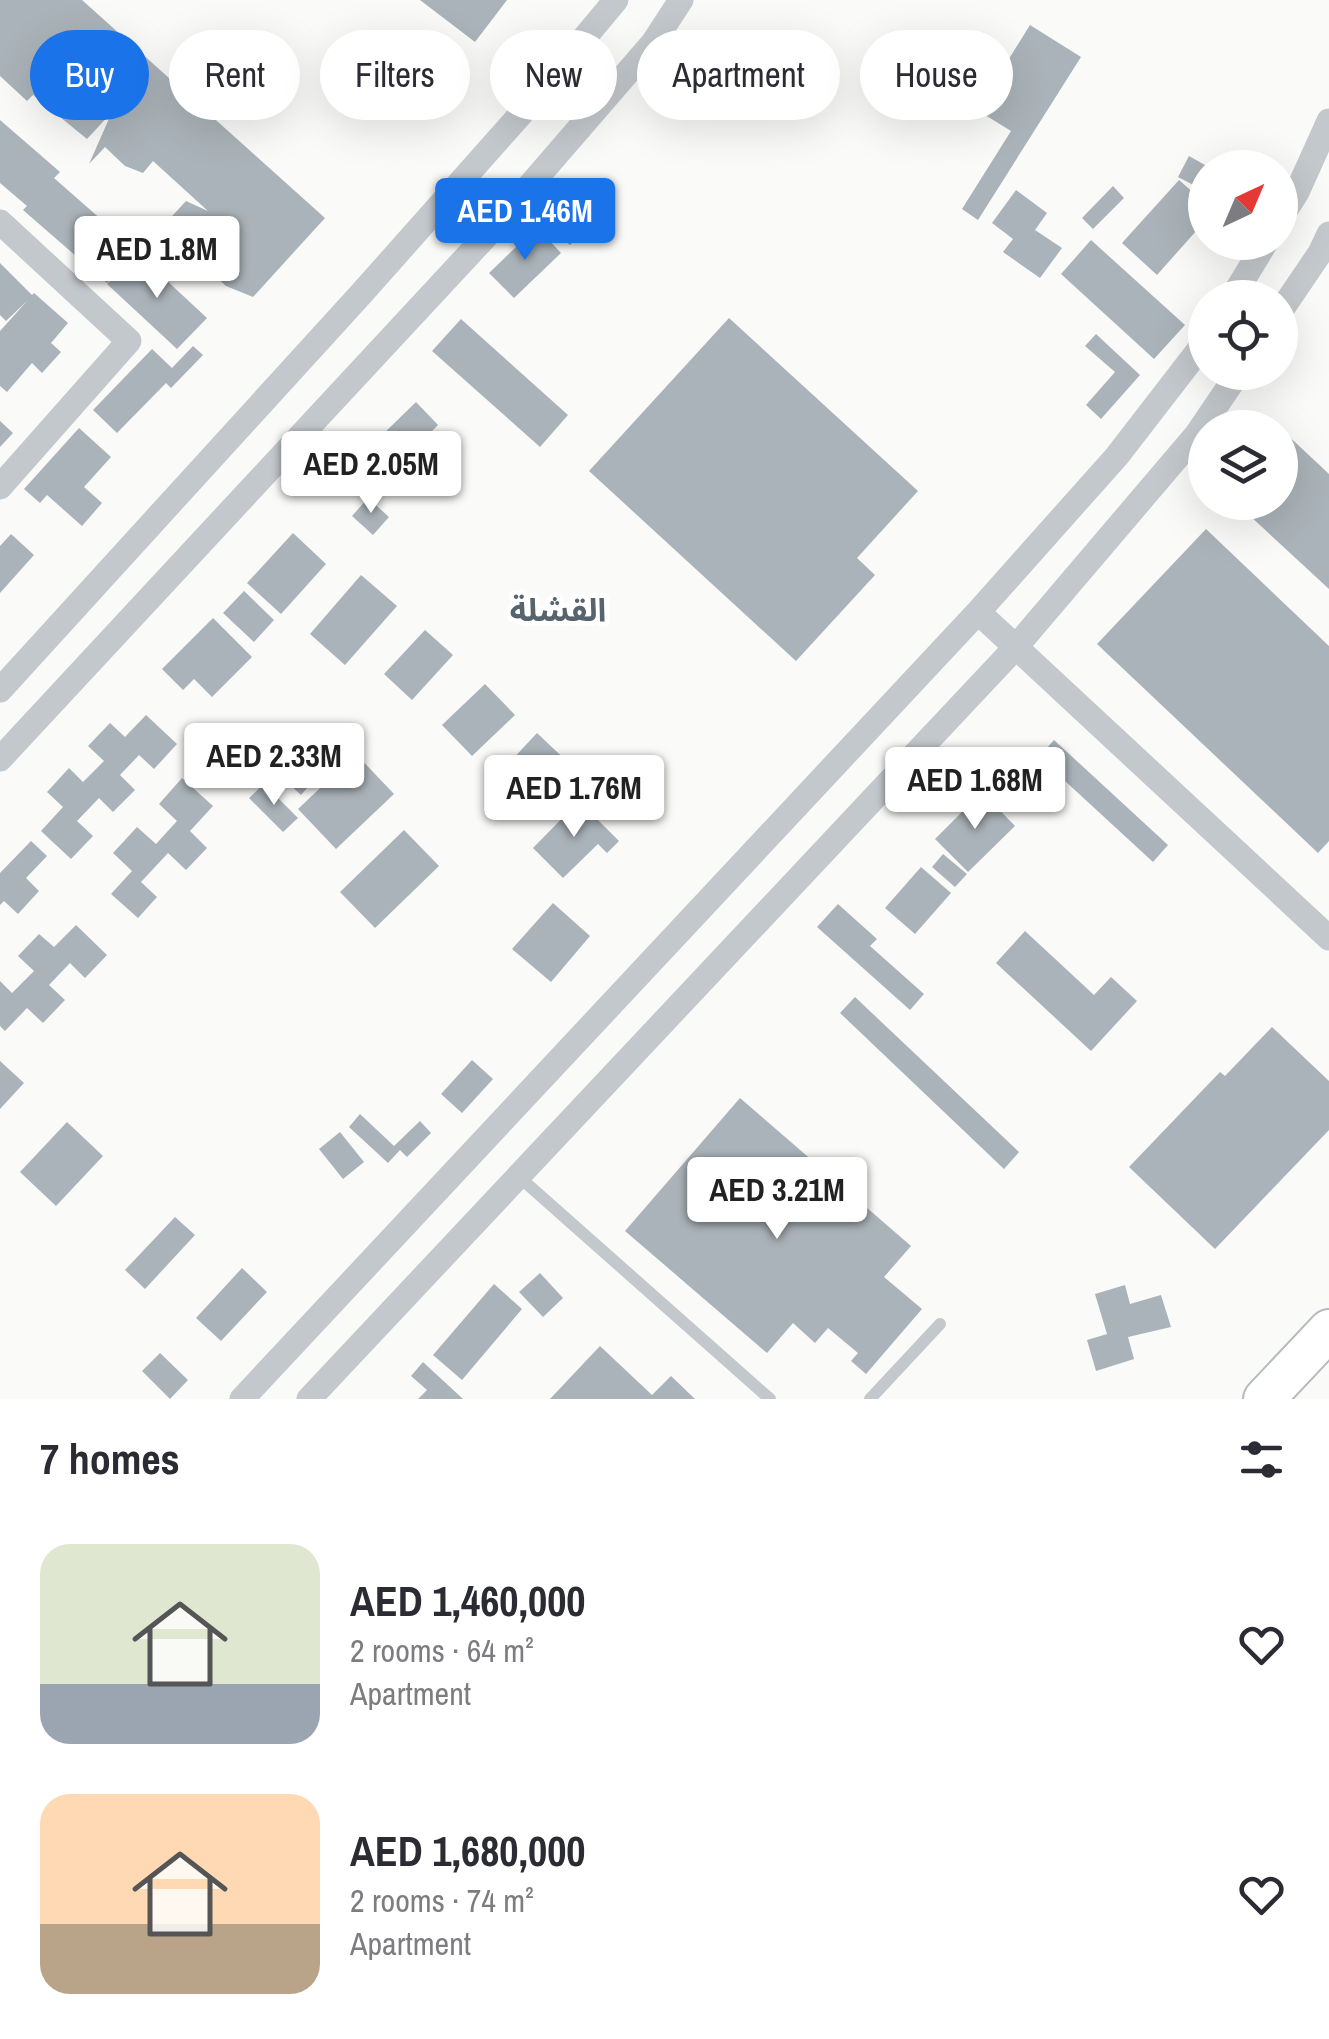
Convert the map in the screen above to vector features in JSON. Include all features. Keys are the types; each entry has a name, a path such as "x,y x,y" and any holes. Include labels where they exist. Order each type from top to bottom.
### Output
{"main road":[{"path":"1264,1399 1329,1330"}],"street":[{"path":"0,690 361,294 616,0"},
{"path":"0,759 488,234 653,42 680,0"},
{"path":"1298,190 1329,121"},
{"path":"0,222 128,341 0,487"},
{"path":"1298,285 1329,234"},
{"path":"242,1399 978,612 1117,456 1188,364"},
{"path":"309,1399 1014,648 1197,434 1227,390"},
{"path":"978,612 1329,938"}],"lane":[{"path":"516,1175 770,1399"},
{"path":"870,1399 940,1324"}],"building":[{"path":"0,0 82,0 115,30 30,30 27,101 0,76"},
{"path":"420,0 507,0 475,42 470,38 470,30 459,30"},
{"path":"1030,25 1081,57 978,220 962,209 1011,131 993,120 1013,120 1013,52"},
{"path":"149,60 169,78 169,120 216,120 325,218 253,297 226,286 162,227 186,201 208,211 153,161 143,173 125,166 105,147 89,164 108,120 149,120"},
{"path":"0,120 60,172 54,178 120,236 131,224 146,237 107,283 23,210 27,206 0,183"},
{"path":"64,120 105,120 87,139"},
{"path":"1188,158 1188,182 1178,177"},
{"path":"1179,180 1188,188 1188,240 1157,275 1122,243"},
{"path":"1113,186 1124,198 1093,229 1082,218"},
{"path":"1016,190 1047,213 1035,230 1062,248 1040,278 1003,252 1013,239 992,223"},
{"path":"570,198 593,219 570,245 547,225"},
{"path":"537,227 561,253 514,298 489,273"},
{"path":"1091,240 1185,325 1154,359 1061,274"},
{"path":"137,253 207,318 177,349 107,284"},
{"path":"0,263 68,323 51,343 61,352 42,373 32,363 7,392 0,386 0,331 27,301 6,321 0,315"},
{"path":"729,318 918,491 857,558 875,575 796,661 589,471"},
{"path":"461,319 568,415 540,447 432,351"},
{"path":"1096,334 1140,375 1101,419 1086,405 1115,372 1085,346"},
{"path":"193,346 203,355 171,388 166,383 117,433 93,410 152,349 172,368"},
{"path":"416,402 438,425 432,431 458,456 424,490 376,441"},
{"path":"0,421 13,433 0,447"},
{"path":"79,428 111,457 84,487 102,503 82,526 47,495 40,503 24,489"},
{"path":"1298,445 1329,474 1329,589 1254,520 1298,520"},
{"path":"368,498 389,517 373,535 352,516"},
{"path":"1206,529 1329,646 1329,841 1318,853 1097,644"},
{"path":"293,533 326,564 281,614 247,583"},
{"path":"11,534 34,555 0,593 0,546"},
{"path":"361,575 397,606 345,665 310,634"},
{"path":"244,591 274,620 254,642 223,613"},
{"path":"213,618 252,657 212,697 194,679 183,690 162,669"},
{"path":"425,630 453,655 412,700 384,674"},
{"path":"485,684 515,715 472,756 442,725"},
{"path":"146,715 177,744 154,769 139,755 120,775 135,790 113,812 99,798 77,821 93,836 71,859 41,831 63,807 47,792 69,768 83,782 104,761 88,746 110,723 125,737"},
{"path":"537,733 574,768 532,813 495,778"},
{"path":"274,736 318,776 301,795 257,755"},
{"path":"1054,740 1168,845 1153,862 1039,757"},
{"path":"356,754 394,794 336,849 298,809"},
{"path":"182,778 213,806 190,831 207,848 186,870 168,853 141,882 157,897 138,918 111,894 132,871 113,853 137,827 156,844 177,821 159,804"},
{"path":"264,784 298,818 283,832 249,798"},
{"path":"982,792 1015,826 968,872 935,839"},
{"path":"579,801 619,841 607,853 598,844 563,878 533,848"},
{"path":"404,830 439,866 375,928 340,892"},
{"path":"31,841 47,856 26,878 39,891 18,914 4,901 0,905 0,873"},
{"path":"943,854 967,874 955,887 932,867"},
{"path":"921,867 951,893 915,934 885,908"},
{"path":"553,903 590,936 551,982 512,949"},
{"path":"838,904 877,939 870,946 924,994 910,1010 817,927"},
{"path":"76,925 107,955 85,978 70,963 49,985 65,1000 43,1023 27,1008 5,1031 0,1026 0,981 12,993 34,971 18,956 39,934 54,947"},
{"path":"1025,931 1094,995 1111,977 1137,1001 1091,1051 996,963"},
{"path":"855,997 1019,1152 1004,1169 840,1013"},
{"path":"1272,1027 1329,1081 1329,1130 1215,1249 1129,1167 1220,1072 1225,1076"},
{"path":"472,1060 493,1079 462,1113 441,1094"},
{"path":"0,1061 24,1083 0,1109"},
{"path":"740,1098 911,1246 884,1277 922,1309 866,1374 851,1361 858,1353 828,1328 815,1343 793,1323 767,1353 625,1231"},
{"path":"360,1114 394,1146 420,1121 431,1133 407,1157 400,1150 388,1163 349,1127"},
{"path":"67,1122 103,1156 56,1206 20,1172"},
{"path":"340,1132 364,1162 343,1179 319,1149"},
{"path":"175,1217 195,1235 145,1289 125,1270"},
{"path":"242,1268 267,1292 221,1341 196,1318"},
{"path":"540,1273 563,1298 543,1317 519,1292"},
{"path":"494,1284 522,1309 462,1380 433,1355"},
{"path":"1125,1285 1130,1304 1161,1295 1171,1327 1128,1337 1134,1359 1096,1371 1087,1340 1107,1334 1095,1294"},
{"path":"600,1346 652,1395 671,1376 695,1399 550,1399"},
{"path":"160,1353 188,1380 170,1399 142,1371"},
{"path":"423,1362 463,1399 418,1399 427,1390 411,1376"}],"district":[{"name":"القشلة","path":"558,609"}]}
